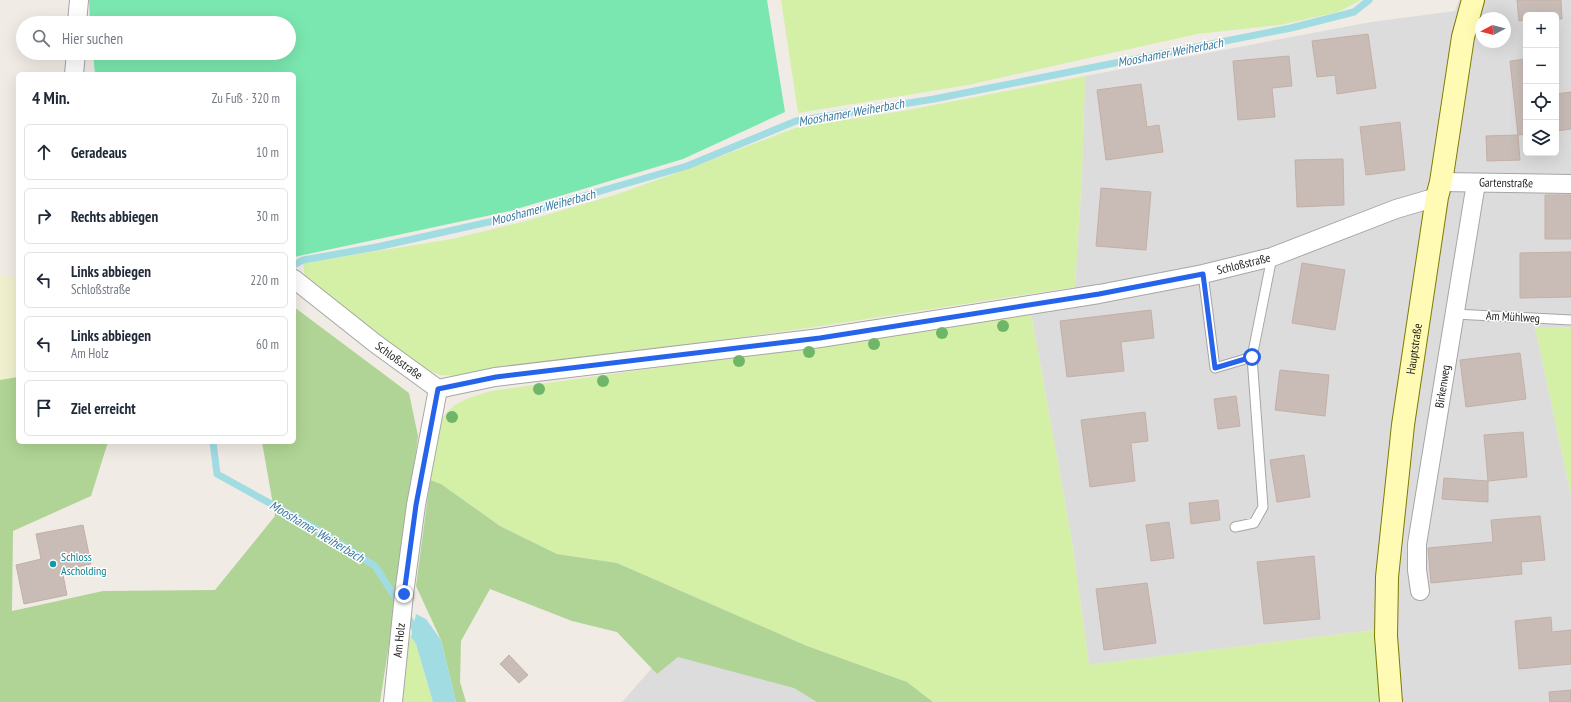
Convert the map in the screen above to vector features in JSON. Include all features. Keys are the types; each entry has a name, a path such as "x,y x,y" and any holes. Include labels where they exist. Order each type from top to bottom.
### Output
{"main road":[{"name":"Hauptstraße","path":"1391,702 1386,636 1387,576 1403,425 1463,37 1473,0"}],"street":[{"path":"78,16 79,0"},
{"path":"74,72 75,60"},
{"name":"Gartenstraße","path":"1439,189 1476,183 1571,184"},
{"name":"Birkenweg","path":"1420,591 1417,570 1417,544 1476,183"},
{"name":"Schloßstraße","path":"296,282 376,344 438,389 496,377 820,338 1099,294 1203,274 1272,257 1396,209 1439,189"},
{"name":"Am Holz","path":"393,702 400,626 416,505 438,389"}],"lane":[{"path":"1235,527 1254,523 1263,506 1252,357 1272,257"},
{"path":"1203,274 1215,368 1252,357"},
{"name":"Am Mühlweg","path":"1455,314 1571,320"}],"shaded area":[{"path":"1459,0 1571,0 1571,327 1535,327 1571,495 1571,702 1381,702 1374,630 1089,665 1072,541 1031,313 1075,287 1082,173 1085,76 1371,22 1455,11"},
{"path":"681,635 868,702 622,702"}],"green space":[{"path":"89,0 767,0 785,112 683,159 510,211 296,257 296,72 95,72 94,60 296,60 296,16 90,16"},
{"path":"781,0 1361,0 1338,12 1280,25 1197,34 968,85 798,113"},
{"path":"1085,76 1082,173 1075,287 808,328 462,376 440,375 418,366 305,280 303,263 452,239 522,222 618,194 795,128 908,110"},
{"path":"0,276 16,277 16,377 0,380"},
{"path":"296,308 409,393 418,436 399,580 380,702 0,702 0,380 16,377 16,444 107,444 91,496 13,531 12,611 103,591 215,590 275,516 262,444 296,444"},
{"path":"1031,313 1072,541 1089,665 1375,630 1381,702 933,702 907,682 807,646 617,563 557,554 500,526 441,484 430,480 432,450 441,421 458,403 491,391"},
{"path":"1535,327 1571,327 1571,495"},
{"path":"430,480 441,484 500,526 557,554 617,563 807,646 907,682 933,702 817,702 794,688 678,657 657,674 617,632 572,621 490,589 461,641 460,682 466,702 456,702 441,640 416,586"},
{"path":"408,632 416,644 433,702 402,702"}],"water":[{"path":"416,614 426,619 441,640 456,702 433,702 416,644 411,637"}],"building":[{"path":"1517,0 1561,0 1562,19 1559,19 1559,12 1523,12 1523,20 1519,21"},
{"path":"1368,34 1376,88 1337,94 1335,75 1317,77 1312,41"},
{"path":"1289,56 1292,86 1272,88 1275,117 1238,120 1233,61"},
{"path":"1523,59 1523,134 1518,135 1510,61"},
{"path":"1141,84 1147,127 1159,125 1163,152 1106,160 1097,90"},
{"path":"1571,92 1571,129 1559,131 1559,94"},
{"path":"1400,122 1405,170 1366,175 1360,127"},
{"path":"1518,135 1520,160 1487,161 1486,136"},
{"path":"1343,159 1344,205 1297,207 1295,160"},
{"path":"1101,188 1151,192 1146,250 1096,246"},
{"path":"1545,195 1571,195 1571,239 1545,239"},
{"path":"1571,252 1571,297 1520,298 1520,253"},
{"path":"1302,263 1345,270 1335,330 1292,323"},
{"path":"1151,310 1154,338 1121,342 1124,371 1067,377 1060,321"},
{"path":"1520,353 1526,399 1466,407 1460,360"},
{"path":"1280,370 1329,375 1325,416 1275,410"},
{"path":"1236,396 1240,426 1218,429 1214,399"},
{"path":"1145,412 1148,441 1131,443 1135,481 1090,487 1081,420"},
{"path":"1523,432 1527,477 1488,481 1484,435"},
{"path":"1304,455 1310,497 1277,502 1270,460"},
{"path":"1444,478 1488,481 1488,502 1442,499"},
{"path":"1218,500 1220,520 1191,524 1189,503"},
{"path":"1540,516 1545,560 1521,562 1522,574 1431,583 1428,548 1493,542 1491,520"},
{"path":"1169,522 1174,558 1151,561 1146,525"},
{"name":"Schloss Ascholding","path":"83,525 91,564 62,570 67,595 24,604 16,565 41,559 36,534"},
{"path":"1314,556 1320,619 1264,624 1257,562"},
{"path":"1147,583 1156,643 1104,650 1096,589"},
{"path":"1551,617 1552,632 1571,630 1571,664 1519,669 1515,621"},
{"path":"509,655 528,675 519,683 500,664"},
{"path":"1571,690 1571,702 1550,702 1549,692"}],"waterway":[{"name":"Mooshamer Weiherbach","path":"296,264 303,260 377,247 511,217 687,166 796,121 934,99 1291,28 1354,12 1369,0"},
{"name":"Mooshamer Weiherbach","path":"213,444 217,474 322,532 375,566 399,603"},
{"name":"Mooshamer Weiherbach","path":"406,614 417,634"}],"place":[{"name":"Schloss Ascholding","path":"53,564"}],"route":[{"path":"404,594 416,505 438,389 496,377 820,338 1099,294 1203,274 1215,368 1252,357"}]}
